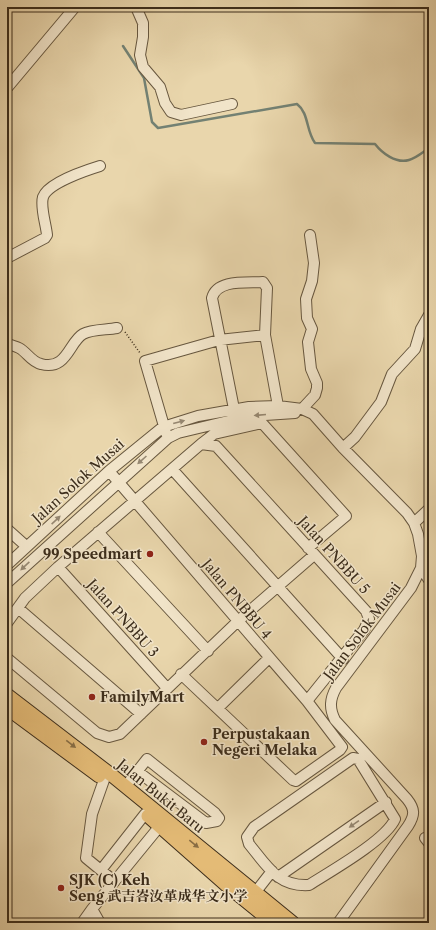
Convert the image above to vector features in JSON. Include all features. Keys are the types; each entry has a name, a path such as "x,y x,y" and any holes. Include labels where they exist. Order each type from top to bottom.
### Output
{"main road":[{"path":"7,691 51,728"},
{"name":"Jalan Bukit Baru","path":"7,695 125,787 252,898 273,923"},
{"name":"Jalan Bukit Baru","path":"7,708 104,780 159,827 252,898 293,923"},
{"path":"7,716 37,738 59,748"}],"street":[{"path":"7,88 75,7"},
{"path":"136,7 142,23 143,37 140,55 143,66 160,88 165,103 171,112 181,115 232,104"},
{"path":"7,258 45,238 47,235 43,201 45,193 73,175 100,166"},
{"path":"302,409 315,395 318,383 311,369 308,342 312,329 307,318 306,299 312,281 314,263 310,235"},
{"path":"234,409 219,340 212,298 217,288 222,285 263,282 268,291 265,335 278,406"},
{"path":"343,448 355,437 381,402 392,374 415,349 421,329 429,316"},
{"path":"7,344 19,348 33,360 48,364 64,358 77,339 86,332 117,328"},
{"path":"168,438 163,427 145,361 219,340 265,335"},
{"name":"Jalan Solok Musai","path":"7,565 109,470 163,427 198,416 234,409 278,406 302,409 313,414 343,448 398,503 414,523 420,544 421,568 412,588 336,688 332,696 331,713 335,720 407,799 414,810 414,815 408,826 338,923"},
{"name":"Jalan Solok Musai","path":"7,583 118,481 168,438 178,433 250,416 276,413 313,414"},
{"path":"7,623 25,598 58,567 135,499 214,434 262,423 346,516 278,587 238,621 120,734 110,737 96,733 7,658"},
{"name":"Jalan PNBBU 5","path":"201,444 216,446 366,612 369,619 364,630 343,659 307,701"},
{"path":"172,469 343,659"},
{"name":"Jalan PNBBU 4","path":"109,470 307,701 342,746 340,750 296,781 293,780 218,708"},
{"path":"414,523 429,509"},
{"path":"7,529 26,546"},
{"path":"98,532 208,651"},
{"path":"420,544 429,552"},
{"name":"Jalan PNBBU 3","path":"58,567 167,688"},
{"path":"421,568 429,580"},
{"path":"18,608 141,714"},
{"path":"182,674 218,708 269,658"},
{"path":"353,758 358,760 386,802 395,819 392,825 377,839 310,885 296,886 275,874 249,844 247,837 254,827 353,758"},
{"path":"125,787 137,771 147,759 215,813 219,818 217,821 206,823 137,771"},
{"path":"104,780 92,814 86,858 114,881"},
{"path":"252,898 275,874 386,802"},
{"path":"101,870 145,814"},
{"path":"82,923 114,881 159,827"},
{"path":"92,909 100,923"}],"path":[{"path":"117,328 127,334 145,361"}],"waterway":[{"path":"123,46 144,78 152,122 158,128 297,104 304,112 310,133 315,143 375,144 381,151 390,157 404,161 414,158 429,148"}],"place":[{"name":"99 Speedmart","path":"150,554"},
{"name":"FamilyMart","path":"92,697"},
{"name":"Perpustakaan Negeri Melaka","path":"204,742"},
{"name":"SJK (C) Keh Seng 武吉峇汝革成华文小学","path":"61,888"}]}
